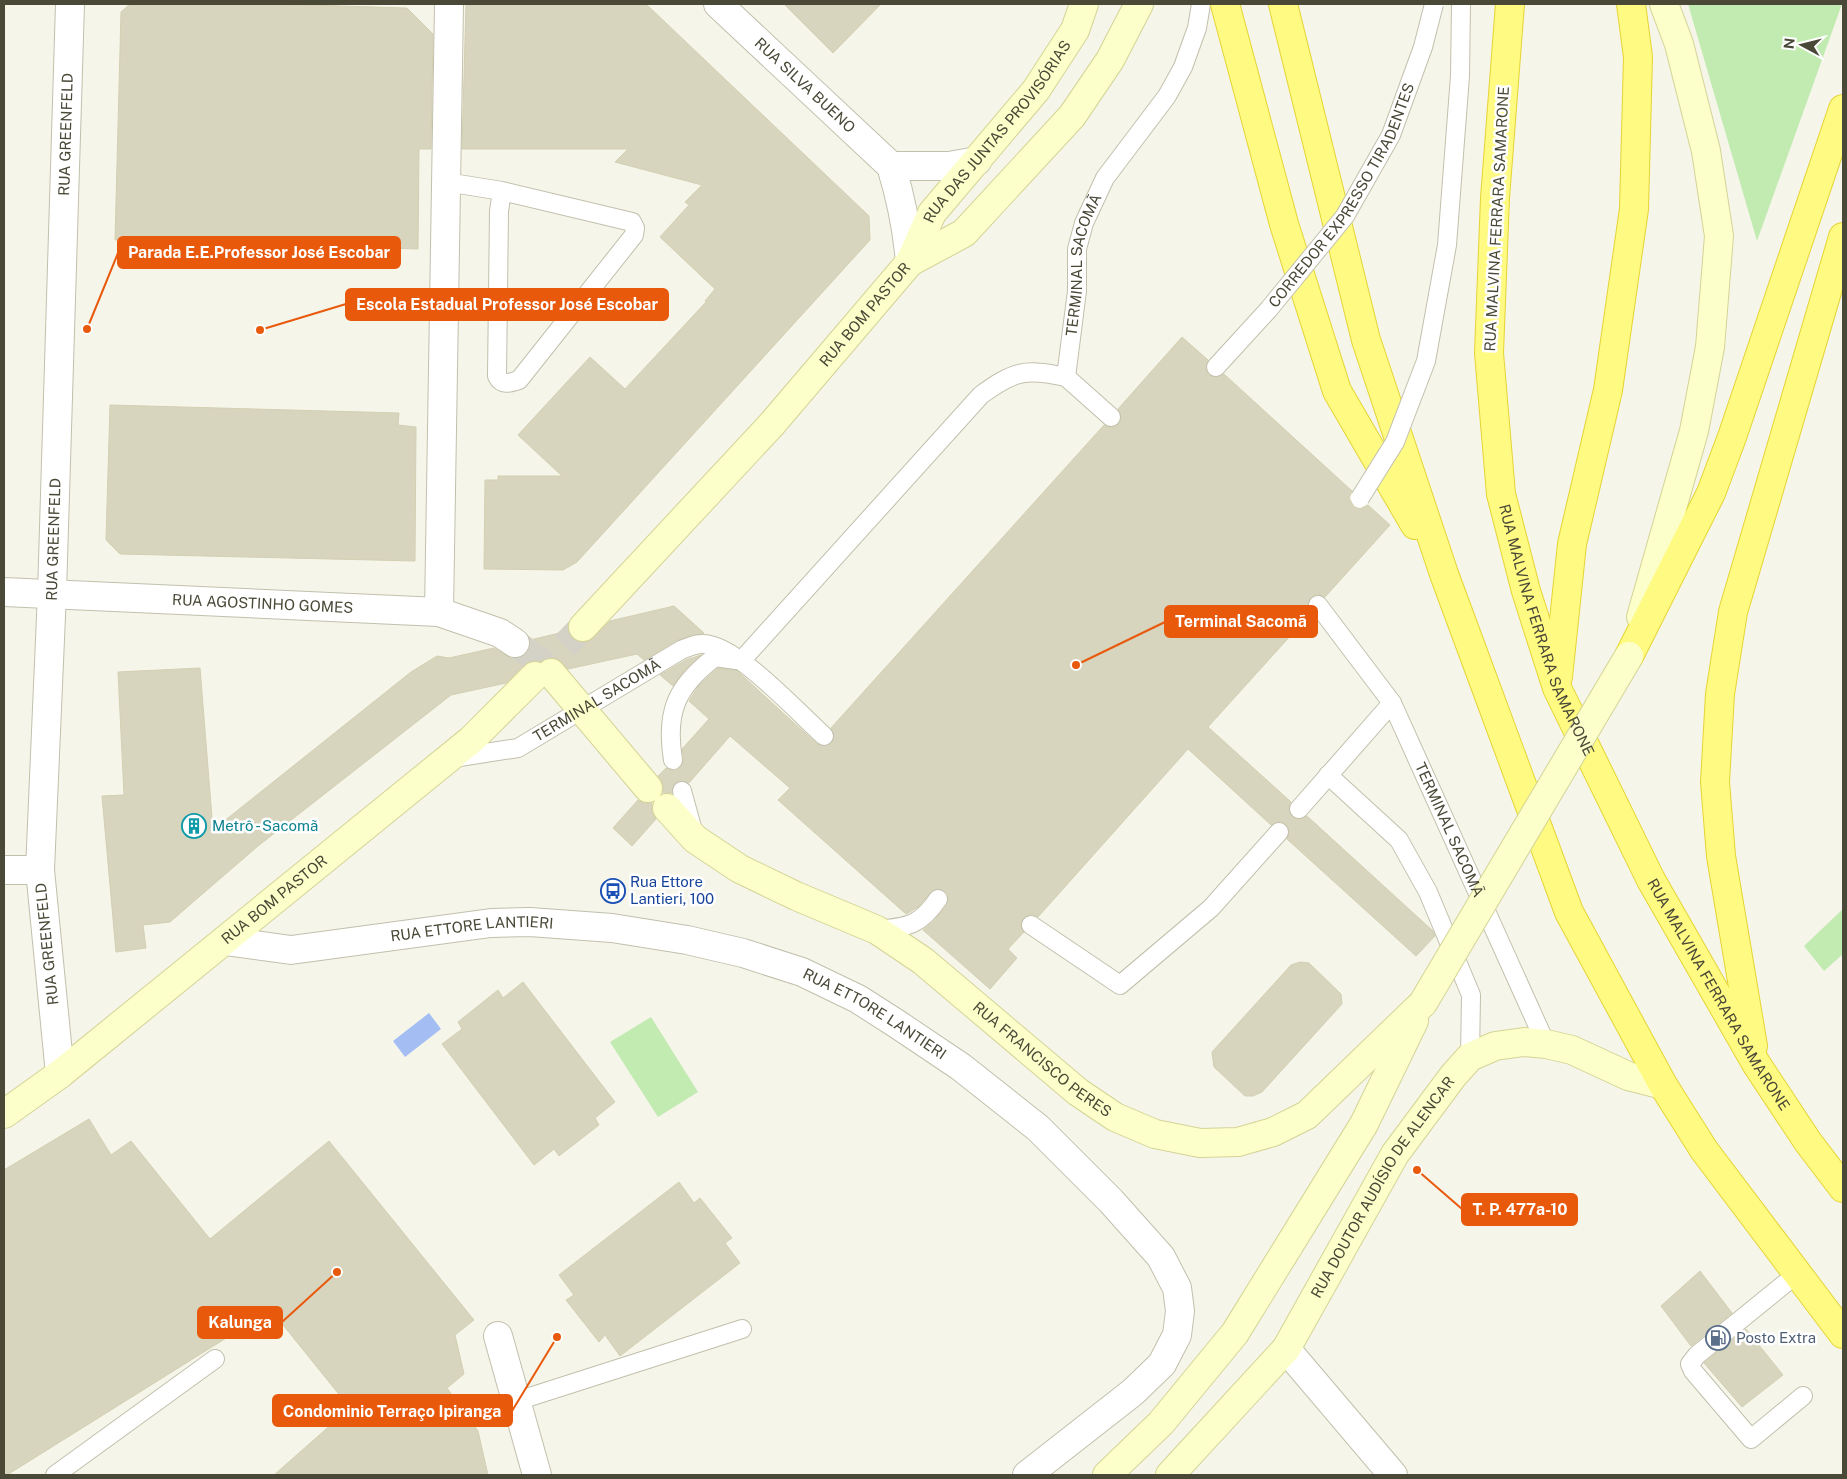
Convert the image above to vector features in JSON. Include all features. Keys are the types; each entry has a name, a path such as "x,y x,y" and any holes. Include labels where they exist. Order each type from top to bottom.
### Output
{"highway":[{"path":"1225,4 1284,224 1337,391 1444,574"},
{"path":"1283,4 1366,340 1444,574 1569,912 1663,1085 1704,1150 1843,1334"},
{"name":"RUA MALVINA FERRARA SAMARONE","path":"1510,4 1495,198 1490,353 1501,494 1526,591 1557,688 1651,880 1756,1065 1808,1142 1843,1188"},
{"path":"1557,688 1572,544 1608,390 1634,209 1638,57 1632,4"},
{"path":"1629,656 1711,493 1732,437 1843,109"},
{"path":"1756,1065 1721,856 1715,782 1720,694 1733,612 1843,236"}],"main road":[{"name":"RUA DAS JUNTAS PROVISÓRIAS","path":"910,262 932,214 1036,90 1075,30 1084,4"},
{"name":"RUA BOM PASTOR","path":"583,627 772,424 910,262 964,233 1072,116 1110,60 1139,4"},
{"path":"1108,1475 1161,1423 1235,1333 1364,1124 1423,1003 1629,656 1694,432 1710,347 1719,236 1706,151 1679,44 1664,4"},
{"name":"RUA BOM PASTOR","path":"4,1114 60,1074 225,941 471,740 543,674 582,709"},
{"path":"582,709 648,788"},
{"name":"RUA FRANCISCO PERES","path":"674,799 695,839 740,869 796,896 877,930 923,961 1078,1092 1114,1117 1155,1134 1200,1143 1238,1142 1273,1132 1308,1115 1423,1003"},
{"name":"RUA DOUTOR AUDÍSIO DE ALENCAR","path":"1170,1475 1286,1349 1395,1154 1453,1076 1470,1057 1495,1046 1524,1042 1546,1044 1572,1050 1628,1076 1663,1085"}],"street":[{"name":"RUA GREENFELD","path":"60,1074 40,870 52,593 70,4"},
{"path":"438,612 449,4"},
{"name":"RUA SILVA BUENO","path":"718,4 891,166"},
{"path":"910,262 906,221 891,166 949,166 977,161"},
{"name":"RUA AGOSTINHO GOMES","path":"4,592 438,612 500,633 515,643"},
{"path":"4,870 40,870"},
{"name":"RUA ETTORE LANTIERI","path":"225,941 291,950 491,923 530,922 612,928 733,951 802,972 858,999 898,1024 961,1067 1038,1128 1111,1201 1161,1257 1177,1288 1180,1311 1177,1335 1162,1364 1134,1392 1027,1475"},
{"path":"498,1336 537,1475"},
{"path":"1286,1349 1394,1475"}],"lane":[{"name":"TERMINAL SACOMÃ","path":"1066,377 1077,291 1077,249 1084,223 1105,178 1167,96 1183,67 1197,28 1201,4"},
{"name":"CORREDOR EXPRESSO TIRADENTES","path":"1221,362 1270,309 1345,216 1391,135 1423,47 1434,4"},
{"path":"1360,498 1395,442 1426,361 1447,245 1460,76 1461,4"},
{"path":"446,182 502,191 632,222 635,228 634,235 519,380 508,384 502,382 497,376 499,211 502,191"},
{"path":"673,760 669,737 671,716 676,698 695,673 715,657 742,661 981,395 1005,377 1036,370 1066,377 1111,417"},
{"name":"TERMINAL SACOMÃ","path":"1318,605 1392,703 1546,1044"},
{"name":"TERMINAL SACOMÃ","path":"447,759 518,748 681,650 698,643 713,645 742,661 824,736"},
{"path":"1299,809 1392,703"},
{"path":"1328,775 1399,840 1428,892 1471,996 1470,1057"},
{"path":"1031,925 1120,985 1210,908 1279,832"},
{"path":"877,930 905,928 920,921 938,899"},
{"path":"1798,1273 1697,1355 1690,1364 1693,1371 1751,1439 1803,1396"},
{"path":"517,1402 742,1329"},
{"path":"55,1475 215,1359"}],"green space":[{"path":"1688,4 1842,4 1757,241"},
{"path":"1843,909 1843,954 1824,971 1804,946"},
{"path":"651,1017 698,1092 658,1117 610,1042"}],"water":[{"path":"429,1013 441,1029 405,1057 393,1041"}],"building":[{"path":"130,4 276,4 407,8 433,34 431,149 419,149 418,249 115,240 121,12"},
{"path":"466,4 646,4 869,216 870,240 577,562 563,570 484,569 485,480 498,480 498,476 562,476 518,435 590,357 625,389 706,302 715,289 660,237 689,205 685,202 702,185 615,162 628,149 462,149"},
{"path":"784,4 881,4 833,53"},
{"path":"1182,337 1208,360 1206,370 1209,375 1219,377 1224,374 1352,491 1349,498 1354,507 1360,509 1368,505 1390,525 1325,597 1317,594 1311,597 1307,606 1311,613 1208,727 1291,802 1289,807 1292,817 1297,819 1307,816 1433,931 1435,936 1416,956 1287,839 1289,834 1286,824 1281,822 1271,825 1188,749 1038,917 1031,914 1023,919 1020,925 1024,932 1008,949 1017,958 990,989 923,930 933,922 947,905 948,895 945,891 933,890 918,907 906,914 778,800 790,788 730,736 689,783 679,781 674,784 672,793 663,793 663,785 658,776 666,768 674,771 680,768 684,759 682,749 709,719 689,701 699,685 718,668 736,670 817,744 827,746 831,744 834,738 831,728 1104,425 1109,427 1119,424 1121,419 1118,409"},
{"path":"110,405 399,413 398,425 416,427 415,561 120,554 106,540"},
{"name":"Metrô - Sacomã","path":"674,606 704,633 677,640 644,660 637,654 568,669 556,658 548,658 540,662 531,661 524,665 506,683 451,695 258,846 170,922 143,925 146,948 116,952 102,796 124,795 118,672 200,668 213,830 411,672 437,656 449,658 494,648 507,656 521,657 528,651 530,640 568,631 573,639 579,642 587,642 610,621"},
{"path":"701,655 684,671 673,686 660,675 686,660"},
{"path":"638,800 643,803 652,803 652,812 656,819 632,846 613,828"},
{"path":"1300,962 1309,963 1341,994 1342,1004 1262,1092 1253,1096 1245,1096 1214,1067 1212,1052 1291,965"},
{"path":"523,982 615,1102 595,1118 599,1125 559,1156 554,1149 534,1165 442,1044 462,1029 458,1022 498,990 503,998"},
{"path":"89,1119 111,1155 131,1141 210,1239 329,1141 474,1320 455,1335 464,1374 447,1388 478,1431 488,1475 274,1475 350,1408 271,1310 7,1475 4,1475 4,1170"},
{"path":"679,1182 694,1203 700,1198 732,1238 725,1243 740,1263 620,1356 605,1335 599,1342 566,1300 574,1295 559,1275"},
{"path":"1700,1271 1732,1313 1691,1346 1661,1306"},
{"path":"1746,1329 1783,1375 1742,1407 1704,1363"}],"tunnel":[{"path":"535,676 583,627"},
{"path":"515,643 546,667"}],"place":[{"name":"Parada E.E.Professor José Escobar","path":"87,329"},
{"name":"Escola Estadual Professor José Escobar","path":"260,330"},
{"name":"Terminal Sacomã","path":"1076,665"},
{"name":"Metrô - Sacomã","path":"194,826"},
{"name":"Rua Ettore Lantieri, 100","path":"613,891"},
{"name":"T. P. 477a-10","path":"1417,1170"},
{"name":"Kalunga","path":"337,1272"},
{"name":"Condominio Terraço Ipiranga","path":"557,1337"},
{"name":"Posto Extra","path":"1718,1338"}]}
